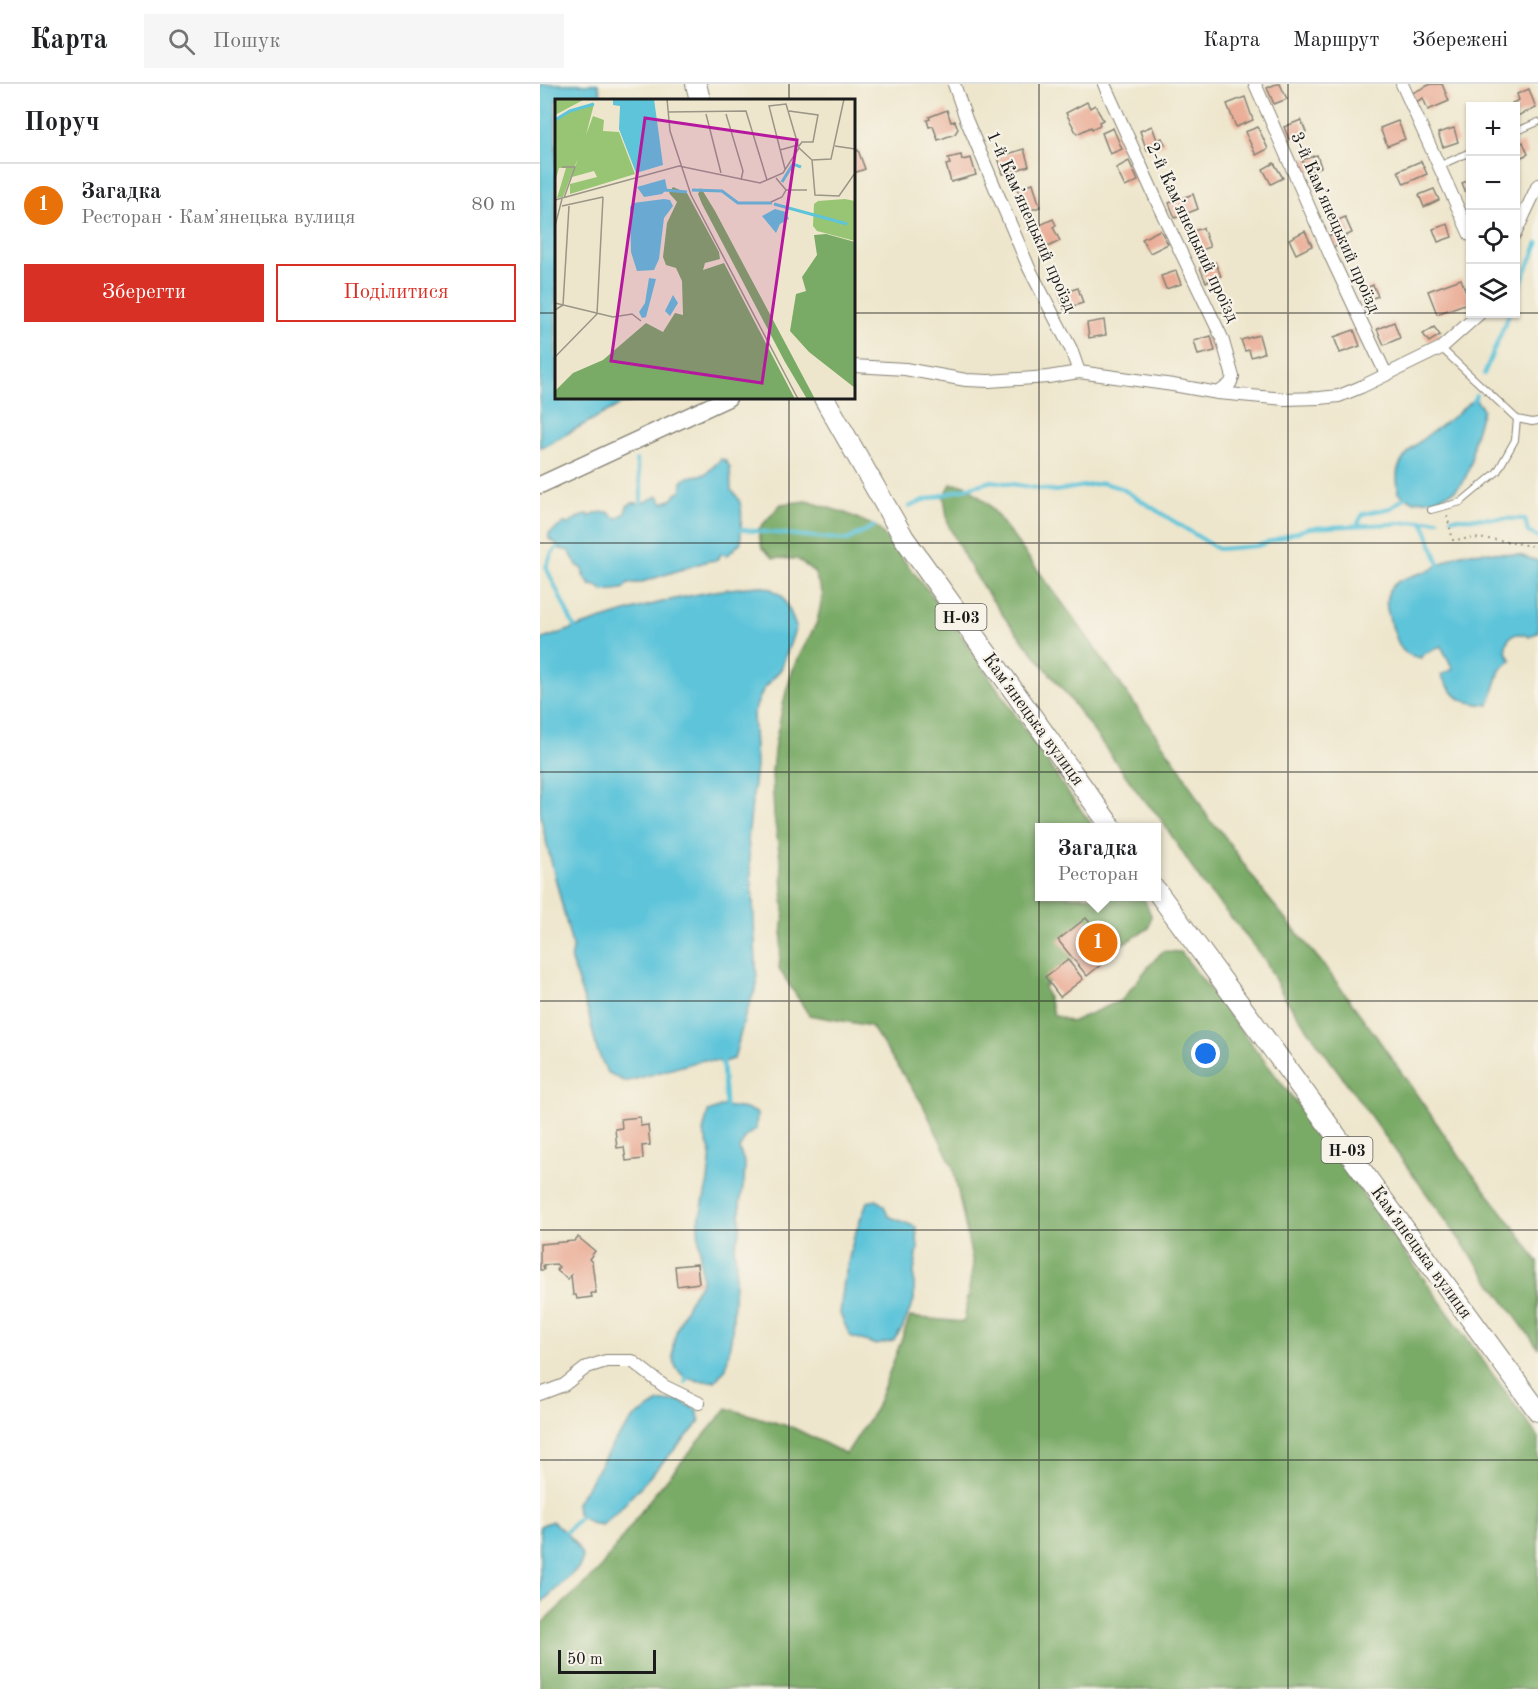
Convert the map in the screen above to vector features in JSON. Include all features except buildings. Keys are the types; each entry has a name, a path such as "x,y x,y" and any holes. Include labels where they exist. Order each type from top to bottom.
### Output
{"main road":[{"path":"696,84 700,99"},
{"name":"Камʼянецька вулиця","path":"825,399 904,538 1108,823"},
{"name":"Камʼянецька вулиця","path":"1161,897 1538,1411"}],"street":[{"name":"1-й Камʼянецький проїзд","path":"954,84 966,119 1029,268 1071,349 1078,372"},
{"name":"2-й Камʼянецький проїзд","path":"1104,84 1222,338 1233,377 1230,384 1218,393"},
{"name":"3-й Камʼянецький проїзд","path":"1255,84 1331,258 1386,374"},
{"path":"1402,84 1466,226"},
{"path":"1520,223 1538,185"},
{"path":"855,366 905,369 966,380 989,381 1048,377 1078,372 1218,393 1285,399 1339,396 1441,348 1475,318"},
{"path":"540,485 726,399"},
{"path":"540,1394 564,1385 586,1367 606,1361 632,1361 664,1386 699,1403"}],"lane":[{"path":"1520,130 1538,122"},
{"path":"1439,166 1466,154"},
{"path":"1441,348 1517,419 1538,421"},
{"path":"1431,510 1461,502 1497,472 1515,440 1517,419"}],"path":[{"path":"1444,506 1453,540 1472,537 1516,542 1538,548"}],"green space":[{"path":"951,484 966,485 990,506 1075,620 1181,770 1210,821 1220,830 1265,894 1323,964 1467,1167 1517,1231 1538,1262 1538,1348 1283,995 1266,962 1205,887 1158,815 1142,798 1067,695 983,587 948,524 944,497"},
{"path":"807,501 845,513 877,527 947,614 1068,793 1091,823 1035,823 1035,901 1145,901 1151,915 1149,928 1113,947 1087,951 1060,969 1044,987 1054,1015 1071,1022 1122,1000 1163,951 1181,952 1302,1110 1538,1437 1538,1689 540,1689 540,1625 598,1571 651,1498 727,1408 794,1428 846,1454 876,1408 910,1317 964,1322 973,1264 953,1167 922,1103 871,1026 809,1015 779,969 784,914 782,871 774,816 772,771 775,743 794,666 817,622 823,595 814,572 797,559 773,558 762,548 758,530 781,504"}],"water":[{"path":"540,84 598,84 603,99 555,99 555,399 640,399 619,405 540,447"},
{"path":"1476,400 1483,409 1474,439 1471,462 1463,482 1454,491 1436,499 1413,501 1398,493 1398,469 1408,453 1470,402"},
{"path":"721,459 725,460 730,467 731,490 739,501 742,515 741,542 728,555 721,554 717,560 639,583 628,583 623,589 603,591 597,586 590,585 583,575 583,569 577,565 569,551 560,549 560,546 549,539 549,534 564,523 569,524 588,514 590,517 595,513 608,512 618,518 632,503 642,503 658,496 663,503 673,499 677,493 681,492 682,482 688,477 706,474"},
{"path":"1489,552 1519,555 1538,561 1538,632 1529,637 1518,634 1509,638 1506,648 1511,660 1500,670 1489,705 1471,703 1455,695 1441,675 1453,669 1441,646 1422,655 1421,658 1406,653 1398,643 1386,604 1391,588 1403,579 1428,571 1457,555"},
{"path":"760,586 771,589 782,596 796,627 781,669 763,690 753,714 756,765 748,839 757,985 745,1016 734,1059 723,1062 703,1060 625,1082 607,1072 597,1050 589,1015 571,961 573,949 543,829 540,809 540,640 621,613 676,599"},
{"path":"723,1106 747,1109 757,1113 756,1129 746,1136 739,1149 745,1164 744,1182 740,1203 740,1231 734,1247 736,1263 732,1333 726,1368 715,1381 693,1380 680,1372 673,1360 673,1345 677,1328 693,1294 702,1281 698,1226 708,1181 711,1153 703,1132 708,1112"},
{"path":"877,1200 884,1206 888,1216 916,1227 918,1248 914,1272 914,1300 902,1329 893,1341 876,1345 850,1336 840,1314 844,1280 854,1237 867,1202"},
{"path":"680,1401 697,1410 700,1422 618,1511 602,1525 590,1523 577,1513 576,1503 614,1442 635,1417 659,1402"},
{"path":"552,1521 574,1542 583,1558 579,1567 540,1604 540,1526"}],"waterway":[{"path":"1520,285 1538,243"},
{"path":"1484,374 1507,318"},
{"path":"1473,403 1476,395"},
{"path":"636,460 641,487 641,506"},
{"path":"909,507 921,501 992,481 1055,491 1103,483 1121,488 1218,549 1257,546 1309,528 1438,520"},
{"path":"1357,525 1363,514 1391,508 1409,494"},
{"path":"1451,518 1525,519 1528,532 1538,537"},
{"path":"1423,521 1440,567"},
{"path":"735,529 847,540 874,526"},
{"path":"562,542 552,553 546,567 576,631"},
{"path":"722,1059 726,1111"},
{"path":"685,1382 690,1372"},
{"path":"563,1535 583,1514"}],"place":[{"name":"Загадка","path":"1098,943"}]}
